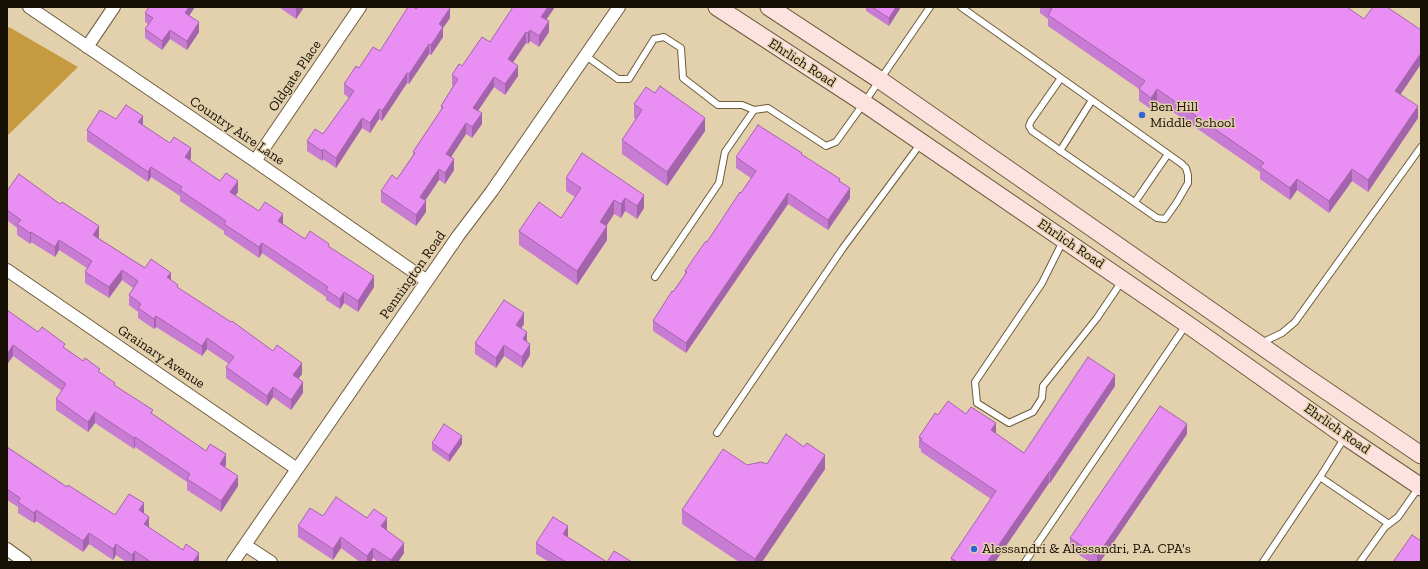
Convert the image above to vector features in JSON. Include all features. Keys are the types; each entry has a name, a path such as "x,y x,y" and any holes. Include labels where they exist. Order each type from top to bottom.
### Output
{"main road":[{"name":"Ehrlich Road","path":"717,7 864,103 1187,324 1345,436 1420,486"},
{"name":"Ehrlich Road","path":"769,7 880,80 1421,455"}],"street":[{"name":"Country Aire Lane","path":"29,7 255,161 427,281"},
{"path":"87,46 114,7"},
{"name":"Oldgate Place","path":"255,161 360,7"},
{"name":"Pennington Road","path":"233,562 458,236 492,191 619,7"},
{"name":"Grainary Avenue","path":"7,270 297,469"},
{"path":"245,545 271,562"},
{"path":"7,549 25,562"}],"lane":[{"path":"586,56 618,79 629,79 654,39 664,37 681,48 683,78 718,105 742,105 754,110 768,108 826,146 836,142 930,7"},
{"path":"960,7 1061,78 1168,154 1186,168 1189,180 1177,202 1165,219 1160,219 1032,131 1030,126 1031,121 1061,78"},
{"path":"1060,151 1092,100"},
{"path":"655,277 718,183 725,152 754,110"},
{"path":"717,433 843,248 921,143"},
{"path":"1259,344 1282,333 1295,322 1421,147"},
{"path":"1135,202 1168,154"},
{"path":"1064,240 1042,283 975,382 977,403 1009,423 1033,412 1042,398 1043,386 1097,318 1123,280"},
{"path":"1025,562 1187,324"},
{"path":"1263,562 1320,477 1345,436"},
{"path":"1320,477 1389,524"},
{"path":"1360,562 1385,527 1398,517 1420,486"}],"shaded area":[{"path":"9,27 78,67 7,136 7,29"}],"building":[{"path":"149,7 189,7 185,13 199,22 187,41 170,30 162,41 145,29 153,18 145,13"},
{"path":"408,7 414,7 416,9 418,7 450,8 439,24 443,27 431,45 429,44 409,74 407,73 382,111 379,109 370,123 362,118 336,158 307,141 315,129 323,134 354,91 344,84 356,66 359,68 373,47 380,51"},
{"path":"513,7 548,7 541,17 549,21 539,36 530,30 528,33 526,32 508,59 518,66 505,84 494,77 473,108 482,113 472,127 466,123 446,154 454,159 445,173 439,169 420,197 426,201 416,215 381,191 392,175 397,179 415,153 413,152 443,107 441,106 458,79 452,75 459,64 462,66 482,37 490,42"},
{"path":"872,7 896,7 889,18"},
{"path":"1048,7 1347,7 1364,19 1373,7 1387,7 1421,30 1421,53 1395,91 1418,106 1368,180 1352,169 1329,201 1297,179 1290,188 1260,167 1264,163 1157,89 1151,98 1139,89 1145,81 1048,15 1052,9"},
{"path":"660,86 705,118 667,172 622,140 642,110 634,104 646,87 655,93"},
{"path":"126,105 143,116 138,122 170,143 174,137 191,148 185,157 220,181 226,173 238,181 230,192 259,211 265,202 283,214 278,221 305,239 310,231 329,244 328,246 374,276 358,301 344,292 340,299 326,290 328,287 262,243 259,247 224,224 226,221 180,190 182,187 151,167 148,172 87,130 100,110 116,119"},
{"path":"758,125 840,179 839,181 850,188 828,220 788,193 686,343 653,321 672,291 673,292 687,272 685,271 756,171 736,157"},
{"path":"582,153 644,195 637,206 625,198 621,204 614,200 600,222 607,226 577,271 519,231 539,202 561,218 581,188 566,178"},
{"path":"19,174 60,204 62,202 99,226 93,235 145,268 151,259 171,273 167,277 178,285 177,287 231,322 232,321 273,351 277,345 302,363 293,375 303,382 291,400 273,387 267,396 226,367 234,357 207,338 202,346 156,316 154,319 138,308 141,304 129,295 138,281 122,270 109,287 85,272 92,261 59,240 55,247 17,224 21,220 7,210 7,191"},
{"path":"504,300 524,313 516,325 527,332 523,339 530,344 522,357 504,345 496,358 475,343"},
{"path":"7,310 38,332 42,327 65,344 63,347 83,361 85,358 100,369 98,371 115,383 114,385 153,410 151,413 206,451 210,444 226,454 220,464 238,476 221,501 187,479 190,474 95,412 88,422 56,399 66,384 13,345 8,353 7,352"},
{"path":"1088,357 1115,375 987,562 957,562 951,558 996,491 921,441 922,439 919,437 935,413 938,415 948,401 966,414 971,407 996,423 991,430 1024,453"},
{"path":"1160,406 1187,424 1097,556 1070,538"},
{"path":"444,424 462,436 449,455 432,443"},
{"path":"786,434 804,447 807,443 825,455 755,559 682,510 723,449 747,465 761,462 767,464"},
{"path":"7,447 67,487 68,485 115,515 129,494 144,503 139,510 149,517 144,524 183,550 186,544 199,553 193,562 151,562 135,551 132,555 116,544 113,549 89,533 83,541 36,510 34,513 18,502 20,498 7,489"},
{"path":"336,497 367,518 374,509 387,518 381,526 404,543 391,560 373,548 367,556 341,537 333,549 298,526 310,508 323,516"},
{"path":"553,517 568,526 563,534 607,562 566,562 536,543"},
{"path":"1412,535 1421,541 1421,562 1393,562"},
{"path":"614,551 632,562 607,562"}],"place":[{"name":"Ben Hill Middle School","path":"1142,115"},
{"name":"Alessandri & Alessandri, P.A. CPA's","path":"974,549"}]}
